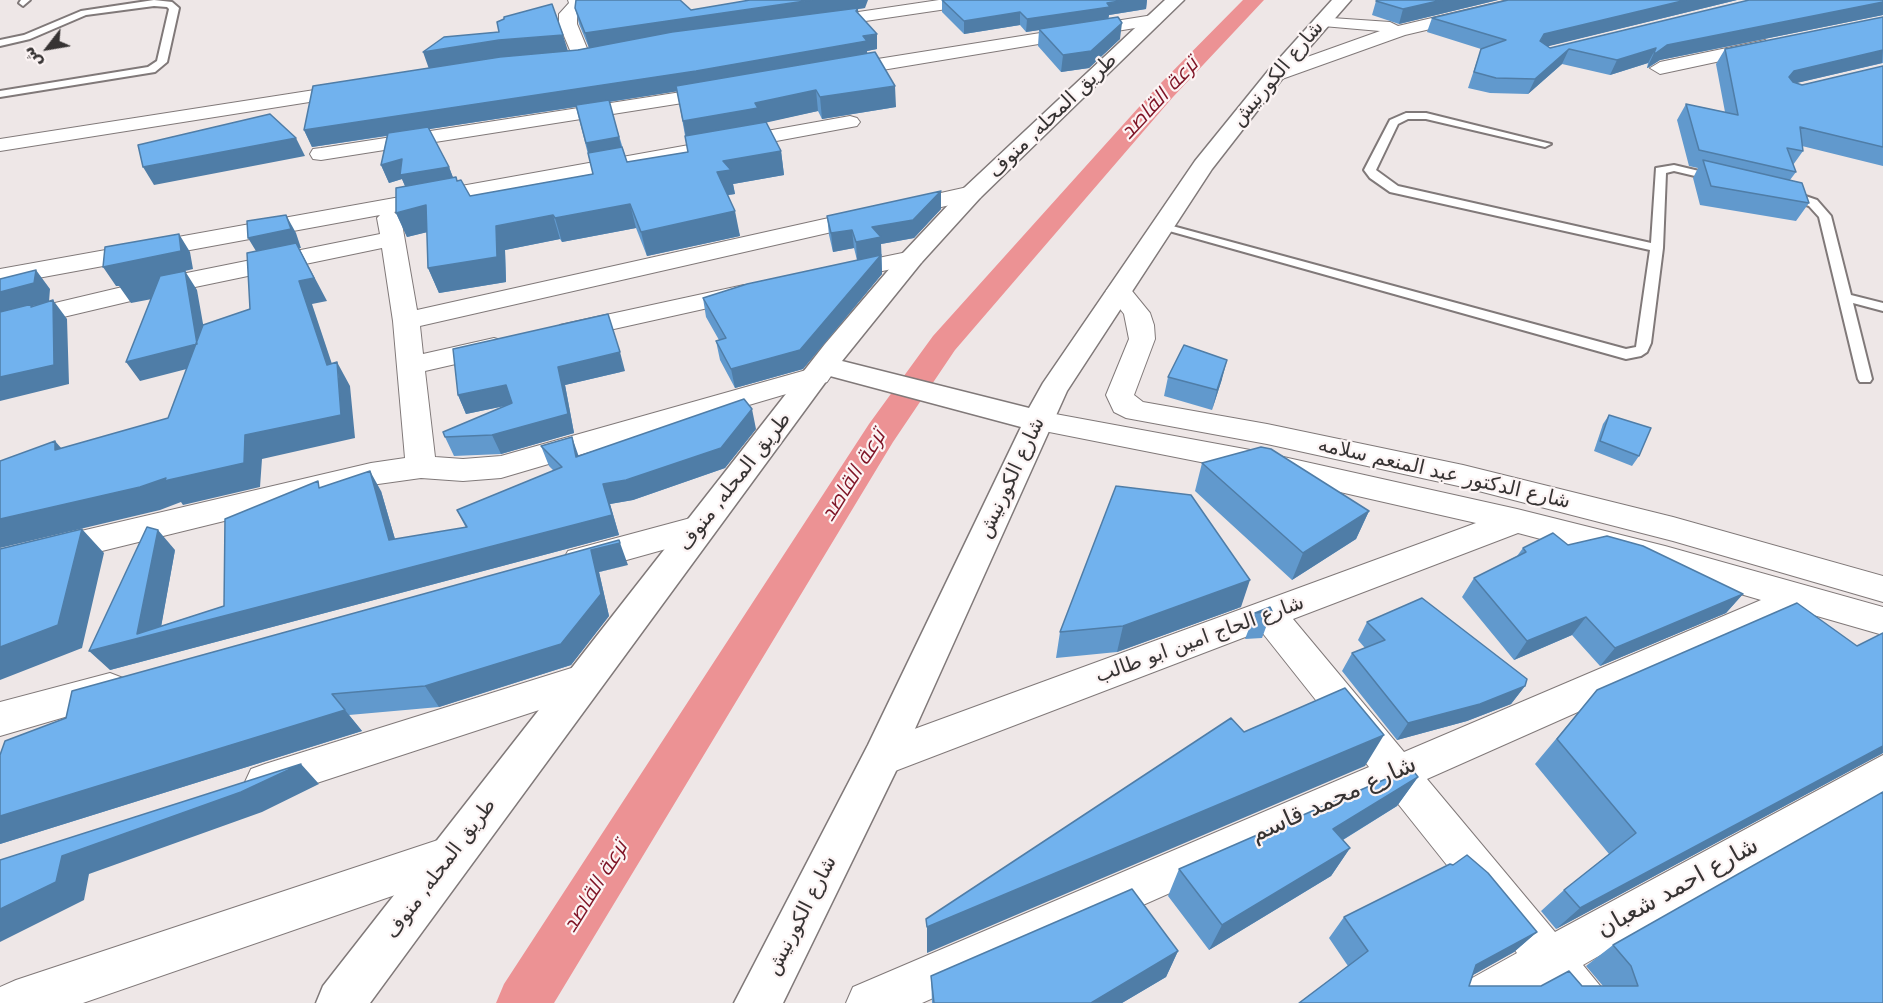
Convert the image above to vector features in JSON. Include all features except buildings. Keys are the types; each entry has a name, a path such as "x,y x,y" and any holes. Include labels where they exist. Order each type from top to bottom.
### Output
{"main road":[{"name":"طريق المحله, منوف","path":"340,1003 698,528 820,370 912,258 972,193 1164,10"},
{"name":"شارع الكورنيش","path":"758,1003 882,758 1053,390 1203,166 1275,75 1332,10"},
{"path":"820,370 1039,421"}],"street":[{"path":"794,26 974,0"},
{"path":"1275,75 1368,41 1530,0"},
{"path":"582,58 568,24 568,14 577,2 601,3"},
{"path":"825,73 1164,10"},
{"path":"1332,10 1371,27 1432,23"},
{"path":"896,11 928,55"},
{"path":"1660,68 1782,43"},
{"path":"560,60 605,54"},
{"path":"0,145 376,87"},
{"path":"321,154 734,90"},
{"path":"0,277 850,122"},
{"path":"406,321 972,193"},
{"path":"386,206 406,321 421,466"},
{"path":"0,324 152,288 393,238"},
{"path":"819,278 912,258"},
{"path":"546,336 773,287"},
{"name":"شارع الدكتور عبد المنعم سلامه","path":"1119,291 1130,302 1141,325 1142,339 1120,395 1124,405 1136,411 1267,434 1463,476 1673,529 1883,589"},
{"path":"411,365 514,343"},
{"path":"0,563 371,474 421,466 463,471 501,467 820,370"},
{"name":"شارع الدكتور عبد المنعم سلامه","path":"1039,421 1261,463 1517,521 1883,621"},
{"name":"شارع الحاج امين ابو طالب","path":"882,758 1517,521"},
{"path":"549,569 698,528"},
{"name":"شارع محمد قاسم","path":"869,1003 1800,598"},
{"path":"1268,614 1585,1003"},
{"path":"0,719 137,681"},
{"path":"228,793 581,681"},
{"name":"شارع احمد شعبان","path":"1472,1003 1883,773"},
{"path":"16,1003 450,856"}],"lane":[{"path":"0,43 27,37 84,13 154,3 169,4 174,8 162,62 151,70 0,94"},
{"path":"1545,144 1426,116 1406,116 1394,122 1370,170 1374,176 1394,189 1657,248"},
{"path":"1161,226 1626,354 1642,349 1657,248 1660,170 1674,168 1731,181"},
{"path":"1777,192 1802,198 1821,210 1864,379"},
{"path":"1844,297 1883,307"}],"waterway":[{"name":"ترعة القاصد","path":"523,1003 881,433 944,343 1165,92 1254,0"}]}
